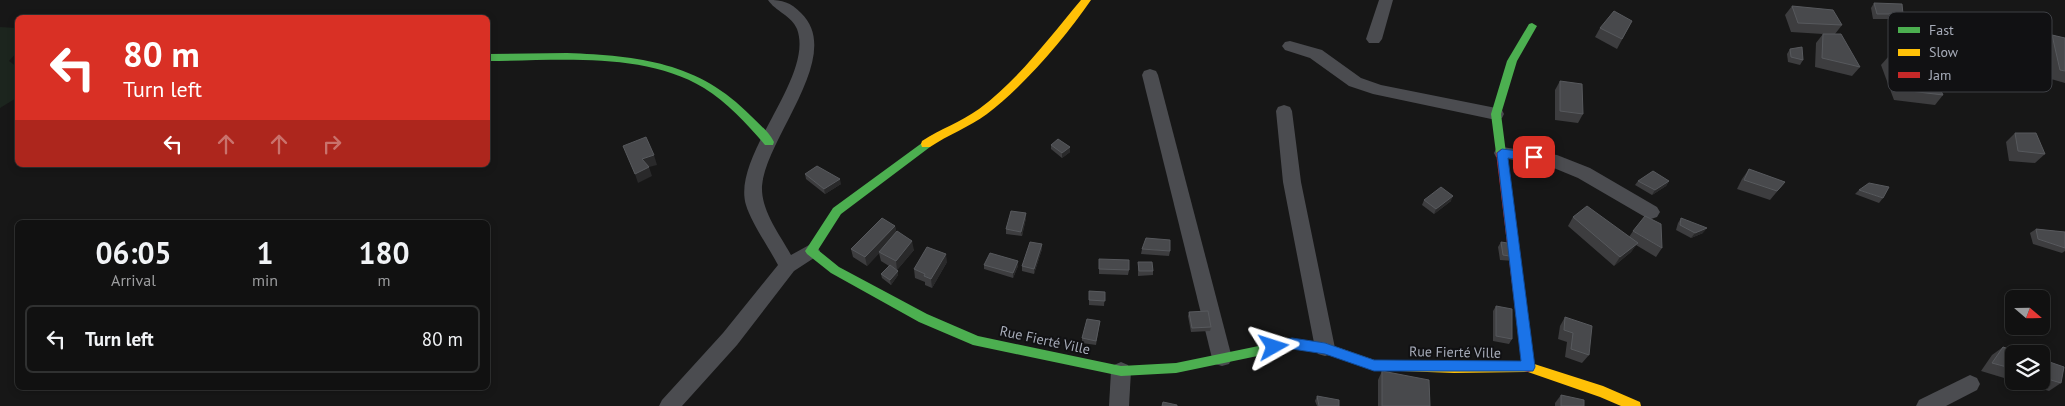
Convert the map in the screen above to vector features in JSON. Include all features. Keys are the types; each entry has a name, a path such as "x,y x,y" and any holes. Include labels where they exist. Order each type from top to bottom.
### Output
{"street":[{"path":"775,0 800,21 806,30 807,38 802,72 769,142 751,193 754,204 788,266"},
{"path":"669,406 730,338 788,266 810,251 837,211 939,134 982,112 1028,70 1086,0"},
{"path":"1374,39 1386,0"},
{"path":"1528,367 1496,114 1512,61 1532,26"},
{"path":"1290,46 1316,54 1355,82 1378,90 1496,114"},
{"path":"490,58 557,55 594,56 628,61 697,79 713,89 758,128 769,142"},
{"path":"1150,75 1222,358"},
{"path":"1284,111 1292,182 1325,348"},
{"path":"1502,153 1551,160 1584,172 1651,212"},
{"name":"Rue Fierté Ville","path":"810,251 835,270 923,318 977,341 1121,371 1176,368 1292,344 1325,348 1374,365 1528,367 1602,392 1635,406"},
{"path":"1119,406 1121,371"},
{"path":"1926,406 1970,384"}],"shaded area":[{"path":"0,27 15,28 15,54 9,61 15,66 15,99 0,108"}],"building":[{"path":"1874,3 1902,4 1903,12 1877,14"},
{"path":"1792,6 1833,10 1842,25 1798,23"},
{"path":"1614,11 1632,21 1622,39 1600,28"},
{"path":"1823,34 1841,34 1860,67 1822,58"},
{"path":"2052,35 2065,38 2065,71 2060,70"},
{"path":"1802,47 1803,60 1791,57 1790,49"},
{"path":"1560,81 1582,84 1583,114 1560,111"},
{"path":"1918,92 1941,92 1943,95"},
{"path":"2015,133 2036,133 2045,154 2018,151"},
{"path":"646,137 654,155 642,159 649,167 635,174 623,146"},
{"path":"1058,139 1070,147 1062,153 1051,145"},
{"path":"817,166 840,179 824,189 805,174"},
{"path":"1749,169 1785,182 1777,191 1744,180"},
{"path":"1653,171 1669,181 1655,190 1638,181"},
{"path":"1869,183 1889,187 1883,198 1859,190"},
{"path":"1441,187 1453,196 1436,209 1424,200"},
{"path":"1587,206 1638,243 1620,257 1573,217"},
{"path":"1011,211 1026,213 1021,232 1006,229"},
{"path":"1645,216 1661,224 1662,248 1633,231"},
{"path":"882,218 895,226 865,257 851,249"},
{"path":"1681,218 1707,228 1695,233 1680,225"},
{"path":"2036,229 2065,232 2065,248 2038,239"},
{"path":"897,231 912,241 896,261 879,252"},
{"path":"1146,238 1170,240 1170,251 1142,249"},
{"path":"1030,242 1042,244 1034,269 1022,266"},
{"path":"1501,242 1514,244 1516,257 1503,255"},
{"path":"927,247 946,254 931,279 914,269"},
{"path":"990,253 1018,261 1013,273 984,265"},
{"path":"1099,259 1129,260 1129,270 1099,269"},
{"path":"1138,262 1152,262 1153,271 1139,271"},
{"path":"890,265 898,271 890,280 881,274"},
{"path":"1089,291 1105,292 1105,301 1089,300"},
{"path":"1496,306 1512,309 1512,339 1496,336"},
{"path":"1208,311 1211,327 1192,328 1189,312"},
{"path":"1565,317 1592,326 1589,355 1571,349 1573,333 1564,330"},
{"path":"1087,319 1100,321 1096,341 1082,338"},
{"path":"2003,347 2005,348 2005,367 1992,363"},
{"path":"2050,362 2064,367 2061,383 2050,380"},
{"path":"1382,371 1429,380 1430,406 1382,406"},
{"path":"1561,395 1584,400 1584,406 1561,406"},
{"path":"1317,396 1339,400 1339,406 1319,406"},
{"path":"1163,402 1177,405 1177,406 1162,406"}],"traffic: fast":[{"path":"1501,153 1496,114 1512,61 1532,26"},
{"path":"490,58 539,56 595,58 623,60 676,71 698,80 718,92 745,116 769,142"},
{"path":"926,144 837,211 811,251 835,270 923,318 977,341 1121,371 1176,368 1278,347"}],"traffic: slow":[{"path":"926,144 982,112 997,100 1024,74 1086,0"},
{"path":"1278,347 1292,344 1325,348 1374,365 1454,368 1528,367 1603,392 1635,406"}],"traffic: jam":[{"path":"1501,153 1528,367"}],"route":[{"path":"1274,347 1292,344 1325,348 1374,365 1454,368 1528,367 1502,153 1534,157"}]}
